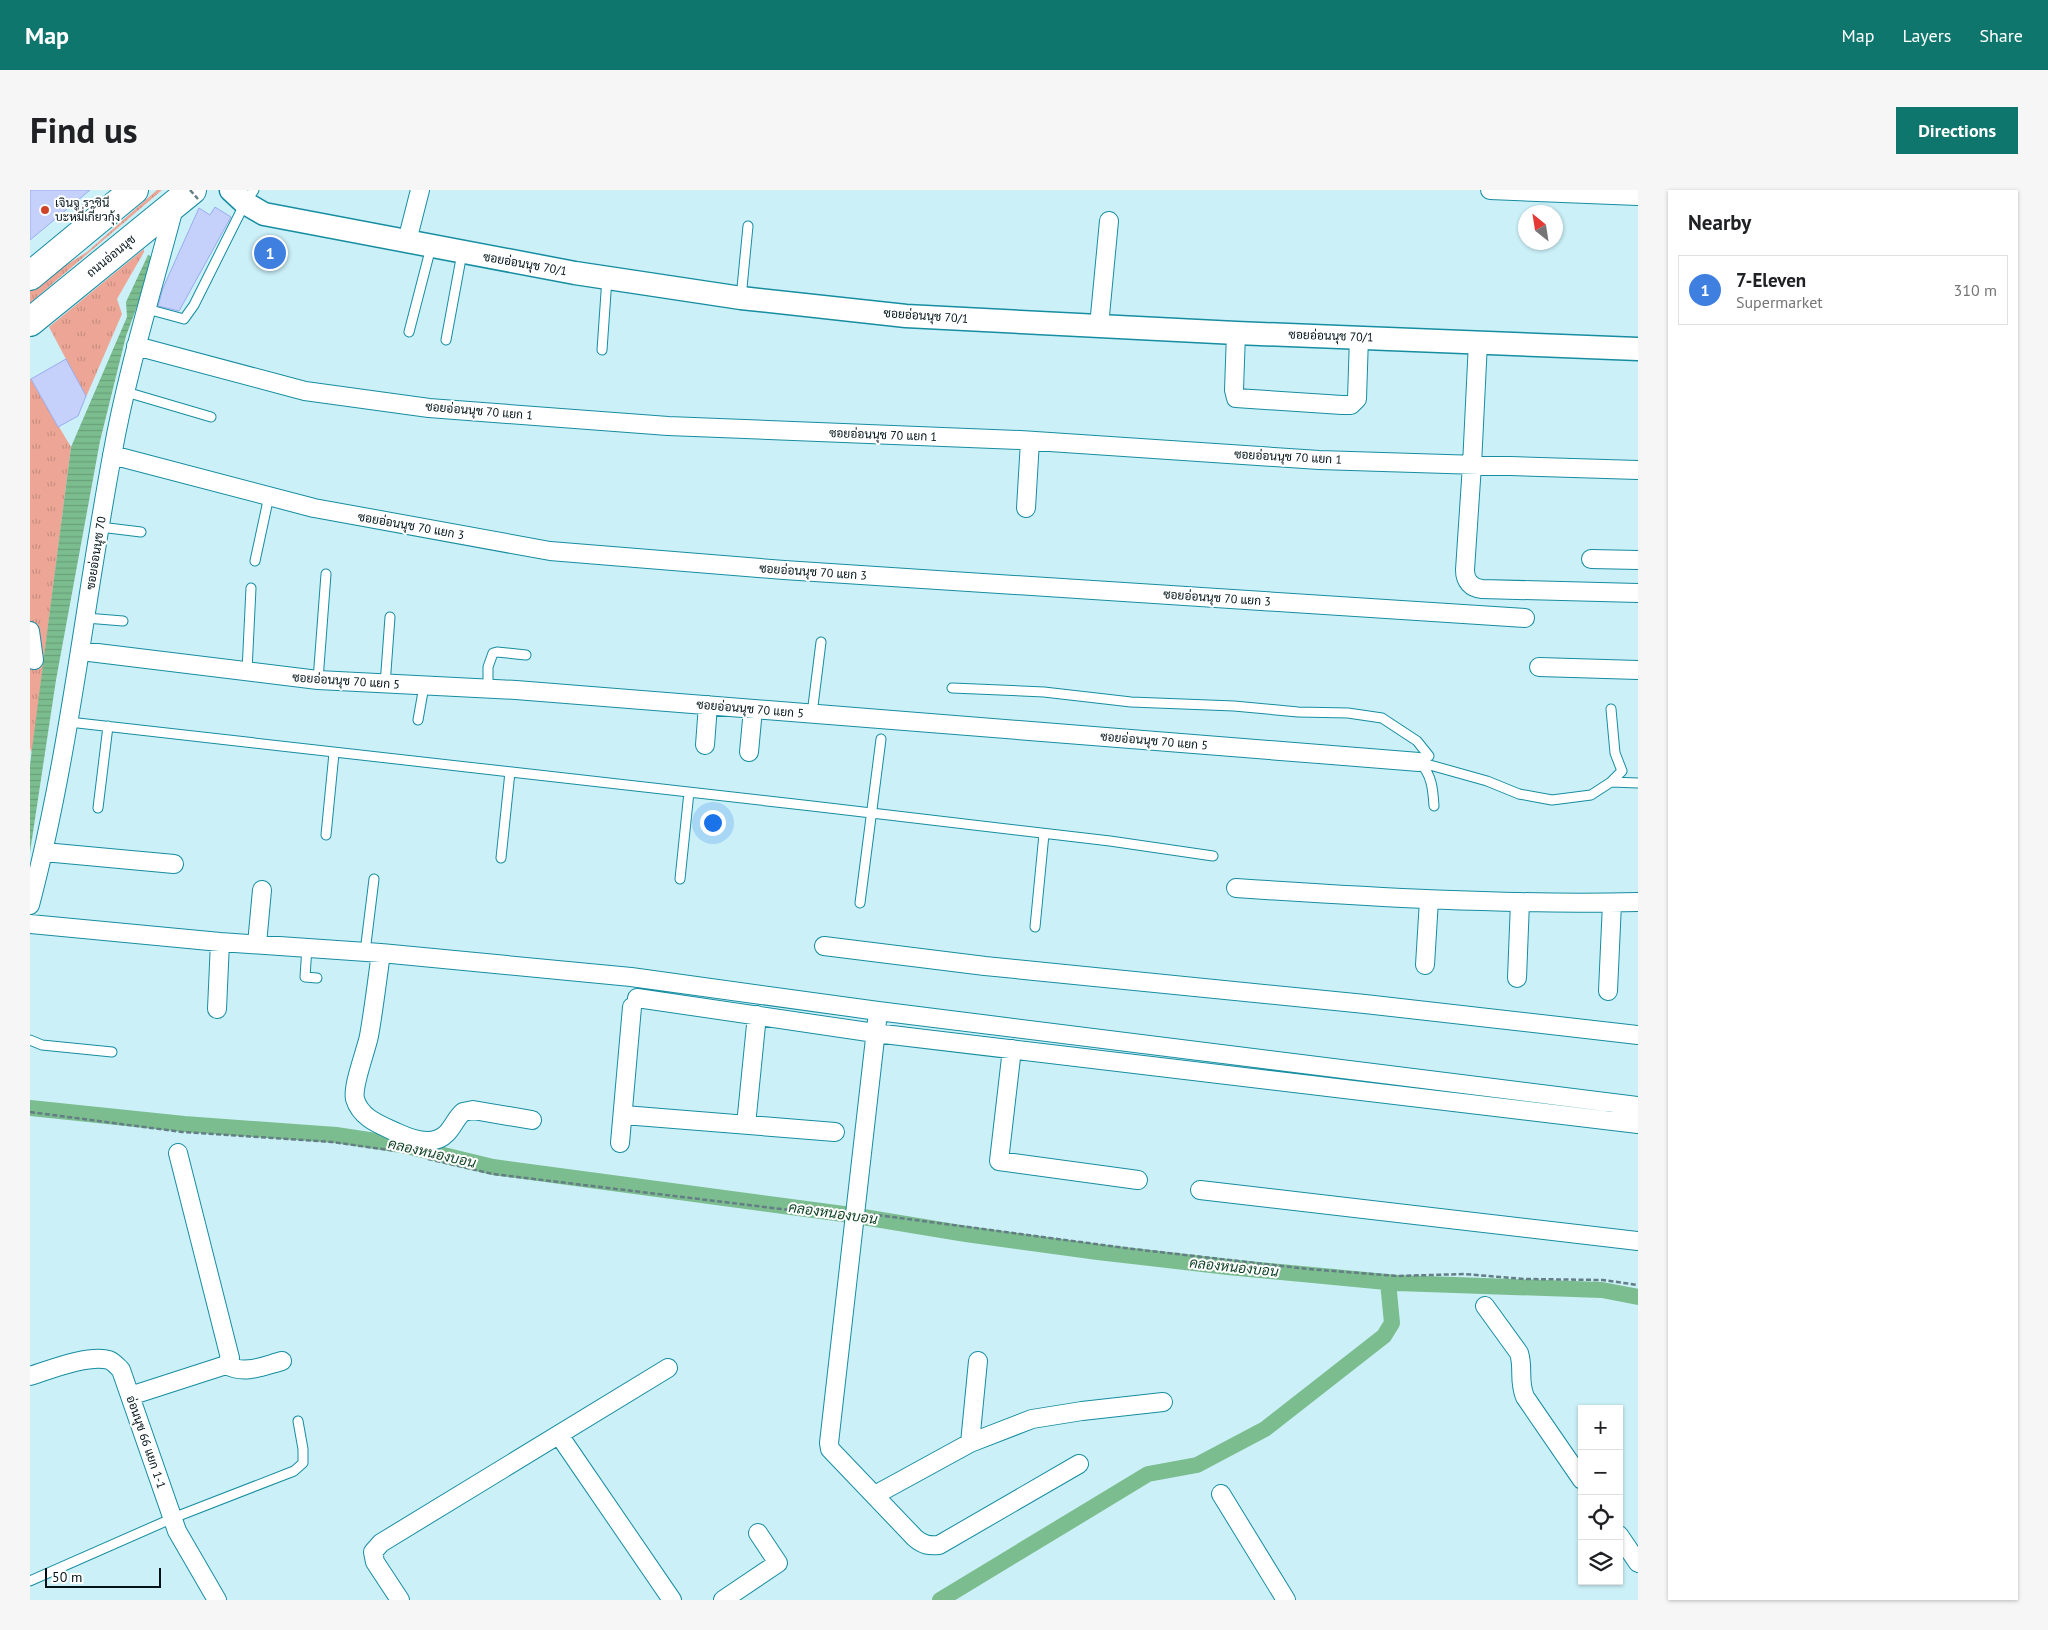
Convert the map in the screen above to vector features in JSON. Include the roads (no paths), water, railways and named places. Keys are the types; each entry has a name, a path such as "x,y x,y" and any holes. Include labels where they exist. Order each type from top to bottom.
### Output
{"main road":[{"path":"30,276 134,190"},
{"name":"ถนนอ่อนนุช","path":"30,322 189,196"}],"street":[{"path":"406,241 420,190"},
{"path":"1490,190 1631,194"},
{"name":"ซอยอ่อนนุช 70/1","path":"243,194 264,214 532,266 741,298 906,316 1236,333 1638,349"},
{"name":"ซอยอ่อนนุช 70","path":"30,905 44,852 70,722 112,455 136,346 147,309 189,196"},
{"path":"1098,326 1109,221"},
{"path":"1236,333 1234,390 1236,398 1342,405 1351,405 1357,399 1358,337"},
{"path":"1478,342 1465,570 1468,583 1473,587 1482,589 1638,593"},
{"name":"ซอยอ่อนนุช 70 แยก 1","path":"136,346 305,391 429,408 668,426 1030,441 1319,460 1638,470"},
{"path":"1026,508 1030,441"},
{"name":"ซอยอ่อนนุช 70 แยก 3","path":"112,455 314,508 550,551 784,570 1525,618"},
{"path":"1591,559 1638,560"},
{"path":"30,631 34,660"},
{"name":"ซอยอ่อนนุช 70 แยก 5","path":"81,651 318,680 385,685 488,688 1419,762"},
{"path":"1539,667 1638,670"},
{"path":"705,745 708,705"},
{"path":"749,752 753,709"},
{"path":"44,852 174,864"},
{"path":"1236,888 1429,900 1638,902"},
{"path":"257,944 262,890"},
{"path":"1426,966 1429,900"},
{"path":"1517,978 1520,902"},
{"path":"1608,991 1612,903"},
{"path":"30,924 220,942 373,952 631,977 878,1012 1638,1106"},
{"path":"217,1009 220,942"},
{"path":"824,946 985,966 1365,1004 1638,1035"},
{"path":"373,952 368,1038 354,1097 359,1108 369,1120 406,1137 429,1142 441,1139 463,1112 473,1110 532,1120"},
{"path":"620,1143 635,1003 757,1015 875,1033 1638,1124"},
{"path":"878,1012 829,1443 832,1454 875,1495 915,1538 923,1544 939,1545 1078,1464"},
{"path":"746,1125 757,1015"},
{"path":"1012,1049 999,1160 1138,1180"},
{"path":"624,1115 834,1132"},
{"path":"130,1396 226,1365 230,1358 178,1153"},
{"path":"1200,1190 1638,1241"},
{"path":"1486,1306 1519,1353 1522,1362 1521,1387 1525,1397 1578,1474"},
{"name":"อ่อนนุช 66 แยก 1-1","path":"30,1376 73,1361 107,1359 114,1362 121,1370 177,1531 217,1600"},
{"path":"226,1365 235,1370 249,1370 282,1361"},
{"path":"970,1443 978,1361"},
{"path":"400,1600 375,1562 373,1552 381,1543 668,1368"},
{"path":"875,1495 970,1443 1032,1419 1163,1402"},
{"path":"559,1435 672,1600"},
{"path":"1221,1494 1286,1600"},
{"path":"723,1600 778,1563 758,1533"},
{"path":"1622,1540 1638,1563"}],"lane":[{"path":"147,309 184,319 194,305 243,194"},
{"path":"741,298 748,226"},
{"path":"409,332 432,246"},
{"path":"446,340 462,252"},
{"path":"602,350 607,278"},
{"path":"126,392 211,417"},
{"path":"255,561 269,496"},
{"path":"100,526 141,532"},
{"path":"318,680 326,574"},
{"path":"247,671 251,588"},
{"path":"385,685 390,617"},
{"path":"86,618 123,621"},
{"path":"812,714 821,642"},
{"path":"488,688 488,667 493,653 526,655"},
{"path":"418,720 424,686"},
{"path":"952,688 1044,692 1131,702 1234,706 1298,712 1348,713 1382,718 1417,741 1429,756 1419,762"},
{"path":"1419,762 1487,781 1519,794 1552,800 1591,795 1611,782 1622,771 1614,754 1610,709"},
{"path":"70,722 871,813 1213,856"},
{"path":"98,808 108,726"},
{"path":"860,903 881,739"},
{"path":"326,834 334,753"},
{"path":"1419,762 1426,769 1432,789 1434,806"},
{"path":"501,858 510,772"},
{"path":"1611,782 1638,783"},
{"path":"680,879 690,792"},
{"path":"1035,927 1044,834"},
{"path":"373,952 374,879"},
{"path":"307,947 305,977 317,978"},
{"path":"30,1040 42,1045 112,1052"},
{"path":"30,1581 173,1518 294,1471 303,1463 303,1449 298,1421"}],"waterway":[{"name":"คลองหนองบอน","path":"30,1108 184,1124 336,1135 402,1145 493,1167 851,1215 966,1234 1098,1252 1228,1267 1397,1283 1602,1290 1638,1297"},
{"path":"940,1600 1148,1474 1197,1465 1265,1429 1384,1336 1392,1323 1388,1282"}],"place":[{"name":"เจินจู ราชินี บะหมี่เกี๊ยวกุ้ง","path":"45,210"},
{"name":"7-Eleven","path":"270,253"}]}
